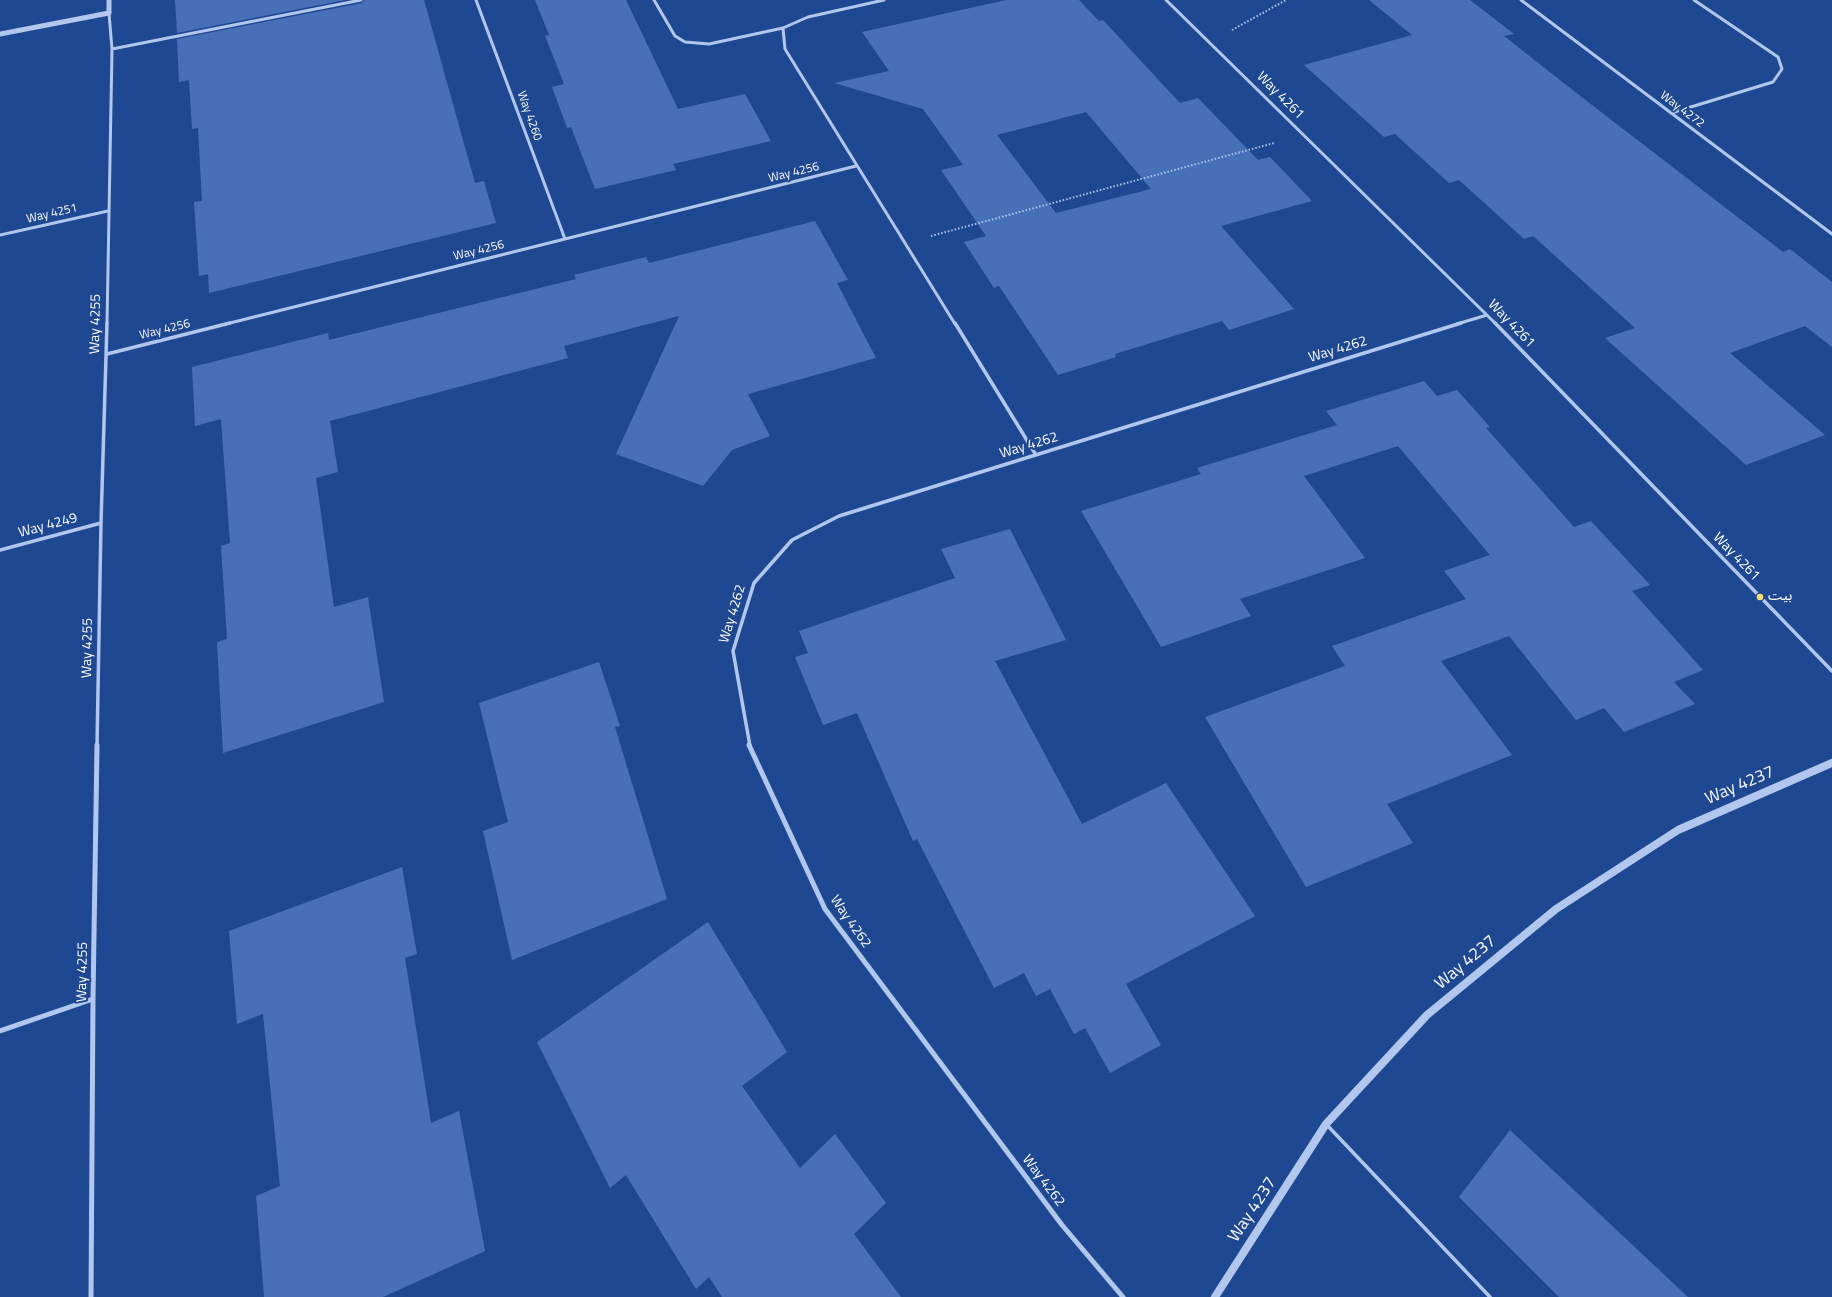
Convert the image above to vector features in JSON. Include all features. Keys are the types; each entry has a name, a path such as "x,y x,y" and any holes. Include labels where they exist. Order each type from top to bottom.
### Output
{"street":[{"name":"Way 4255","path":"91,1297 93,999 101,523 107,354 108,211 112,49 109,0"},
{"path":"112,49 361,0"},
{"name":"Way 4260","path":"476,0 565,239"},
{"path":"654,0 675,36 685,42 709,44 782,28 808,17 884,0"},
{"name":"Way 4261","path":"1166,0 1487,315 1832,671"},
{"name":"Way 4272","path":"1521,0 1832,234"},
{"path":"1672,113 1773,82 1782,69 1778,57 1694,0"},
{"path":"0,34 109,13"},
{"path":"782,28 785,49 1036,455"},
{"name":"Way 4256","path":"107,354 856,166"},
{"name":"Way 4251","path":"0,236 108,211"},
{"name":"Way 4262","path":"1123,1297 1062,1225 825,909 748,743 733,651 754,583 792,540 839,516 1487,315"},
{"name":"Way 4249","path":"0,550 101,523"},
{"name":"Way 4237","path":"1215,1297 1326,1124 1427,1015 1556,908 1678,830 1832,763"},
{"path":"0,1031 93,999"}],"lane":[{"path":"1326,1124 1490,1297"}],"path":[{"path":"1209,42 1286,0"},
{"path":"906,243 1303,135"}],"building":[{"path":"175,0 345,0 177,33"},
{"path":"364,0 424,0 475,183 484,181 496,223 209,293 208,274 199,276 194,202 202,201 198,128 192,129 189,80 179,82 177,39 362,3"},
{"path":"535,0 626,0 678,109 745,94 771,141 673,164 676,170 595,189 571,127 567,128 552,87 564,84 545,36 549,35"},
{"path":"1006,0 1079,0 1099,21 1103,20 1180,103 1198,98 1258,160 1270,157 1312,201 1221,226 1294,309 1229,330 1222,321 1115,354 1116,357 1058,375 999,286 994,288 964,242 986,236 941,170 963,165 923,109 834,83 889,71 862,32","holes":["1086,112 1151,189 1056,213 997,135"]},
{"path":"1369,0 1470,0 1514,34 1504,36 1579,95 1783,252 1790,249 1832,282 1832,347 1805,326 1730,353 1825,435 1746,465 1605,338 1635,328 1533,236 1524,239 1459,180 1449,183 1395,134 1384,137 1304,65 1412,35"},
{"path":"815,221 848,280 837,283 876,358 748,394 770,436 732,450 703,486 616,454 679,316 564,346 568,358 330,421 338,472 316,478 334,607 368,597 384,702 223,753 217,642 227,639 221,546 230,543 221,419 195,426 192,367 328,333 329,340 576,279 574,275 646,257 649,263"},
{"path":"1424,381 1437,396 1457,390 1490,427 1486,428 1574,527 1591,521 1650,585 1632,591 1703,670 1674,682 1695,704 1624,732 1604,708 1576,720 1509,636 1441,661 1512,755 1387,804 1413,843 1306,887 1205,717 1345,666 1332,646 1466,599 1444,571 1490,555 1398,446 1304,476 1365,558 1240,599 1251,616 1161,647 1081,511 1201,474 1197,468 1337,425 1326,411"},
{"path":"1010,529 1066,640 995,661 1082,824 1166,783 1255,916 1126,984 1161,1045 1110,1073 1085,1028 1074,1034 1050,989 1036,996 1024,973 994,988 917,839 913,841 857,713 823,725 795,657 808,653 799,631 955,578 941,549"},
{"path":"599,662 620,726 615,727 667,899 512,960 483,831 508,822 479,703"},
{"path":"402,867 417,954 405,958 431,1123 459,1111 485,1251 383,1297 264,1297 256,1196 280,1186 263,1014 237,1024 229,931"},
{"path":"708,922 787,1052 742,1086 800,1168 835,1134 886,1203 854,1234 901,1297 722,1297 709,1277 696,1289 626,1175 610,1188 537,1042"},
{"path":"1510,1130 1688,1297 1559,1297 1459,1197"}],"place":[{"name":"بيت","path":"1760,597"}]}
